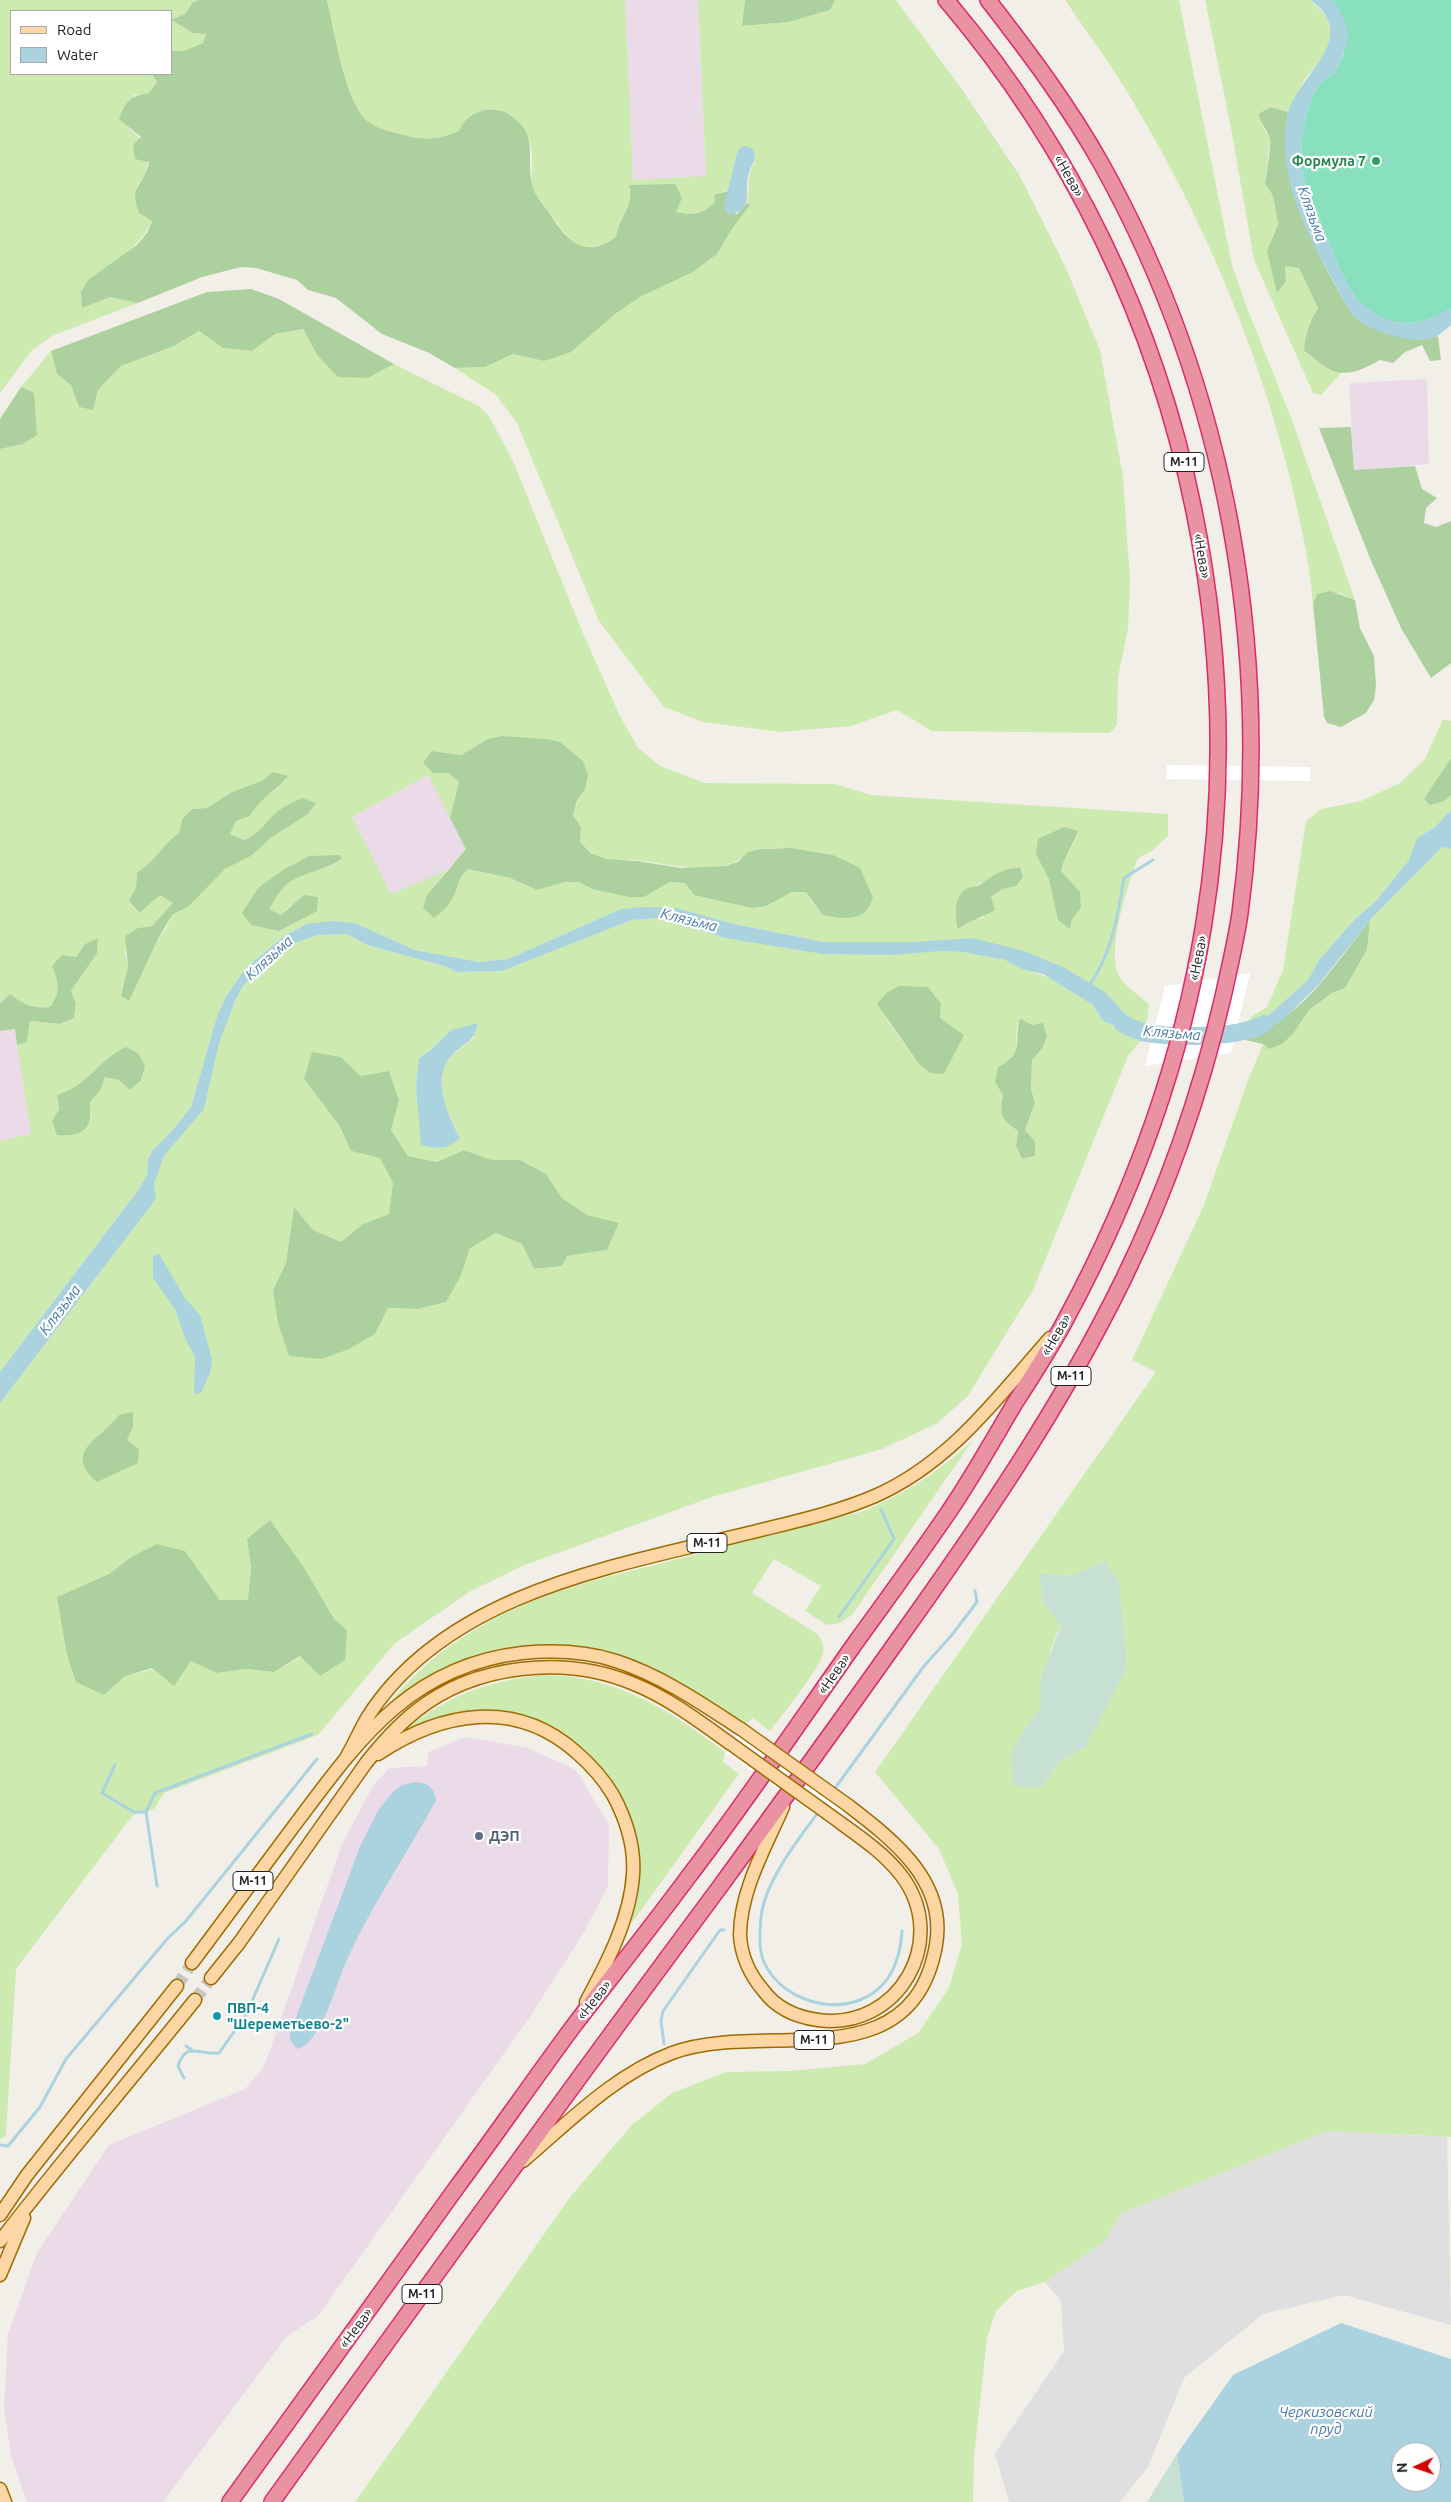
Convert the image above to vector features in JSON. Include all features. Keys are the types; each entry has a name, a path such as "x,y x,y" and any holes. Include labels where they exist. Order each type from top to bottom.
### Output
{"highway":[{"name":"«Нева»","path":"230,2502 571,2030 693,1871 950,1510 1065,1321 1108,1237 1134,1176 1175,1061 1194,982 1207,914 1216,828 1218,707 1212,611 1183,456 1151,352 1115,263 1072,178 1012,84 946,0"},
{"name":"М-11","path":"272,2502 510,2172 789,1793 981,1523 1079,1363 1123,1280 1150,1222 1184,1134 1209,1056 1240,917 1252,764 1251,705 1244,604 1233,536 1214,448 1186,351 1144,248 1100,162 1064,104 1043,71 988,0"}],"main road":[{"name":"М-11","path":"347,1756 367,1718 386,1693 414,1664 463,1628 504,1604 582,1575 832,1512 875,1496 912,1477 950,1448 981,1419 1065,1321"},
{"name":"М-11","path":"192,1963 347,1756 390,1710 430,1682 473,1663 504,1655 541,1651 589,1654 640,1670 662,1680 741,1729 849,1806 900,1847 915,1865 934,1902 937,1941 933,1963 916,1996 894,2018 864,2033 827,2040 754,2040 714,2044 674,2052 650,2062 610,2087 510,2172"},
{"name":"М-11","path":"211,1978 239,1942 366,1763 387,1738 416,1710 438,1697 476,1680 506,1671 542,1668 586,1670 633,1683 664,1699 731,1744 871,1845 902,1876 917,1907 920,1943 909,1978 899,1991 884,2004 856,2018 825,2021 795,2015 780,2007 768,1997 749,1970 740,1936 745,1902 789,1793"},
{"name":"М-11","path":"366,1763 390,1746 436,1724 462,1718 490,1717 515,1719 544,1729 565,1742 592,1765 607,1785 620,1808 630,1837 633,1874 627,1908 604,1968 571,2030"},
{"path":"0,2215 27,2175 177,1986"},
{"path":"0,2241 195,2000"},
{"path":"0,2202 27,2175"},
{"path":"0,2275 32,2200"},
{"path":"0,2489 5,2502"}],"shaded area":[{"path":"625,0 698,0 706,177 632,180"},
{"path":"1427,379 1429,464 1354,470 1349,383"},
{"path":"428,775 467,849 447,870 391,895 352,817"},
{"path":"15,1028 31,1134 0,1141 0,1031"},
{"path":"466,1737 528,1748 576,1770 609,1825 608,1886 583,1934 529,2018 318,2316 287,2336 163,2502 27,2502 11,2456 4,2407 8,2334 37,2253 109,2145 245,2089 264,2067 342,1844 373,1786 389,1768 427,1766 428,1752"},
{"path":"1327,2131 1447,2137 1451,2325 1344,2295 1263,2314 1184,2378 1148,2467 1120,2502 1009,2502 995,2453 1064,2351 1061,2301 1045,2282 1104,2242 1122,2213"}],"green space":[{"path":"0,0 199,0 193,2 185,14 172,20 172,10 10,10 10,75 153,75 157,82 149,93 134,95 129,129 142,141 146,148 148,163 146,171 137,186 139,213 152,220 147,230 133,247 89,279 83,307 110,297 138,303 54,335 32,350 0,393"},
{"path":"199,0 327,0 345,78 356,106 367,121 382,129 412,137 432,138 459,131 466,120 481,111 493,109 507,113 525,129 530,147 531,177 536,195 563,232 570,239 586,247 605,244 616,237 630,201 629,185 675,184 682,198 676,212 682,213 692,214 706,210 715,202 714,195 729,191 724,208 737,214 746,204 751,204 732,229 717,254 693,272 640,297 615,314 571,352 544,361 513,354 485,367 455,368 429,353 382,334 336,298 308,290 297,280 256,268 241,267 202,277 138,303 110,297 82,308 81,292 89,279 137,245 147,233 152,221 139,213 135,197 149,162 135,159 133,145 141,137 119,119 130,100 149,93 157,82 153,75 172,75 172,51 184,51 203,43 206,34 193,33 172,21 185,14 193,2"},
{"path":"327,0 625,0 633,180 706,176 698,0 745,0 743,26 789,22 830,10 835,0 896,0 961,88 1020,176 1065,266 1100,350 1123,477 1130,581 1128,629 1118,677 1117,725 1110,733 932,731 897,710 851,726 781,732 703,722 664,707 599,621 517,423 496,395 455,368 485,367 513,354 544,361 640,297 693,272 717,254 732,229 751,204 746,204 750,174 755,162 736,156 729,191 724,191 708,210 697,215 677,212 629,185 629,202 616,237 604,245 593,248 584,247 569,237 536,195 532,184 530,143 518,123 506,113 500,110 485,110 469,118 460,131 432,138 412,137 376,127 367,121 356,106 350,93 336,44"},
{"path":"745,0 835,0 830,10 789,22 742,26"},
{"path":"1065,0 1179,0 1232,265 1293,423 1355,600 1339,593 1317,594 1313,604 1306,551 1286,463 1257,367 1240,319 1200,227 1154,138 1121,83"},
{"path":"1205,0 1311,0 1328,18 1331,37 1324,56 1304,80 1288,112 1271,107 1263,127 1270,140 1265,183 1273,196 1278,224 1273,234 1270,251 1277,292 1286,281 1285,266 1299,268 1318,308 1308,329 1304,351 1328,369 1342,372 1321,395 1313,393 1254,260 1231,128"},
{"name":"Формула 7","path":"1332,0 1451,0 1451,308 1440,315 1428,319 1417,322 1394,322 1382,318 1362,304 1351,290 1341,270 1306,185 1301,158 1306,115 1317,89 1324,79 1334,74 1344,54 1340,11"},
{"path":"172,21 193,33 206,34 203,43 184,51 172,51"},
{"path":"1271,107 1288,112 1286,135 1288,158 1291,180 1297,201 1313,243 1350,311 1357,319 1379,327 1427,339 1438,336 1441,360 1430,361 1422,345 1405,352 1393,363 1380,360 1354,372 1341,373 1327,368 1304,351 1308,329 1318,308 1299,268 1285,266 1286,281 1277,293 1267,251 1278,224 1273,196 1265,183 1270,139 1258,114"},
{"path":"251,289 279,299 394,364 368,378 338,377 317,355 303,329 275,334 252,351 223,348 199,331 174,346 121,366 98,390 93,410 79,407 71,385 57,374 51,351 207,292"},
{"path":"303,329 317,355 368,378 394,364 479,406 489,416 513,461 582,631 619,714 638,748 660,766 705,783 835,784 871,795 1168,814 1168,836 1152,851 1138,858 1120,916 1115,949 1115,963 1120,978 1149,1004 1146,1029 1132,1021 1105,992 973,938 912,942 824,942 734,924 676,908 621,909 508,959 479,962 415,950 355,923 284,936 245,969 227,995 217,1016 191,1107 171,1132 153,1150 148,1159 147,1175 139,1189 0,1372 0,1141 31,1134 17,1045 27,1041 30,1021 60,1024 74,1018 76,1004 71,991 96,953 98,938 85,944 58,981 58,995 50,1007 28,1005 10,994 0,1003 0,449 23,444 34,394 21,387 51,351 57,374 71,385 79,407 93,409 98,390 121,366 174,346 199,331 223,348 252,351 275,334","holes":["488,739 583,761 586,777 584,789 573,815 581,827 580,842 592,852 605,859 636,860 682,867 704,868 732,864 756,850 770,848 797,849 833,855 813,904 807,892 792,892 766,906 694,895 685,883 670,882 657,890 606,891 592,889 579,882 565,882 537,890 510,878 468,869 446,905 434,918 427,895 447,870 391,894 352,817 428,775 450,818 459,782 448,773 432,751 461,755","273,772 279,787 257,803 250,816 236,821 230,834 244,840 257,835 277,812 316,803 308,814 272,837 251,856 225,869 189,906 172,915 166,928 121,996 128,966 125,952 138,928 152,926 173,903 160,895 138,913 129,901 136,887 137,872 149,864 168,842 179,833 182,819 192,809 207,808 232,792 261,781","1078,832 1061,871 1081,908 1072,919 1054,892 1049,878","342,858 332,865 291,881 283,888 268,909 258,888","1020,867 1002,889 991,897 983,918 969,920 958,929 966,889 998,874","291,905 316,911 279,931 268,909 281,915","103,1064 119,1080 105,1077 100,1091 90,1102 92,1117 52,1121 59,1109 57,1095 71,1091"]},
{"path":"21,387 34,393 37,435 23,444 0,449 0,419"},
{"path":"1351,427 1354,470 1415,466 1422,489 1437,498 1426,508 1424,523 1436,527 1451,521 1451,663 1431,678 1401,628 1369,556 1319,428"},
{"path":"1330,591 1355,600 1360,628 1374,656 1376,686 1374,700 1366,713 1341,727 1327,723 1324,717 1313,604 1317,594"},
{"path":"1443,719 1451,721 1451,758 1425,799 1444,801 1451,795 1451,810 1435,827 1417,838 1409,860 1375,902 1354,920 1319,960 1308,980 1257,1025 1245,1027 1251,1017 1267,1007 1283,970 1306,821 1321,809 1361,801 1400,783 1425,759"},
{"path":"502,736 546,739 560,742 583,761 588,775 585,789 577,801 573,815 581,827 580,842 591,853 606,859 637,861 681,868 725,866 738,862 748,852 761,849 791,848 833,855 860,868 873,898 870,905 861,915 839,918 823,915 806,892 792,892 766,906 752,908 694,895 685,883 670,882 644,897 629,897 592,889 579,882 565,882 537,890 510,878 468,869 460,880 449,903 434,918 423,908 427,895 466,849 450,818 459,782 448,773 433,773 423,762 432,751 461,755 488,739"},
{"path":"1451,758 1451,795 1444,801 1430,805 1424,799"},
{"path":"273,772 288,776 258,805 250,816 236,821 230,834 244,840 262,828 277,812 289,804 302,798 316,803 308,814 272,837 251,856 225,869 189,906 172,915 158,939 129,1001 121,996 128,966 125,936 138,928 152,926 173,903 160,895 139,913 129,901 136,887 137,872 149,864 168,842 179,833 182,819 192,809 207,808 232,792 261,781"},
{"path":"1064,827 1078,831 1061,871 1080,892 1081,908 1072,919 1070,929 1058,920 1049,879 1036,854 1038,839"},
{"path":"1442,847 1451,849 1451,2137 1327,2131 1122,2213 1104,2242 1045,2282 1017,2291 996,2311 987,2338 974,2458 973,2502 355,2502 571,2196 632,2125 672,2093 726,2072 790,2071 865,2064 918,2033 949,1988 962,1944 958,1894 939,1849 875,1772 1156,1372 1132,1360 1204,1205 1247,1083 1263,1044 1282,1044 1293,1034 1309,1010 1332,993 1345,988 1367,950 1370,920","holes":["1105,1563 1085,1747 1059,1762 1042,1787 1024,1730 1041,1707 1050,1651 1061,1625 1043,1601 1040,1573 1069,1576"]},
{"path":"339,855 342,858 338,862 291,881 281,891 269,909 281,915 304,895 318,897 317,911 279,931 251,925 242,913 258,888 283,870 309,856"},
{"path":"1020,867 1023,877 1016,886 1002,889 991,897 995,910 958,929 956,919 957,902 966,889 979,885 999,873"},
{"path":"661,918 725,938 755,942 963,952 1005,960 1056,981 1093,1005 1102,1020 1143,1038 1128,1056 1033,1290 967,1397 936,1424 882,1449 712,1497 522,1566 469,1592 394,1644 318,1735 164,1793 154,1809 133,1815 16,1969 6,2136 0,2139 0,1403 156,1199 154,1184 164,1156 204,1109 219,1044 235,1001 243,986 266,961 290,944 318,935 347,934 367,945 444,966 458,972 502,971 632,920","holes":["941,1004 940,1018 919,1064 885,1017","1020,1018 1032,1025 1042,1049 1032,1060 1031,1089 1035,1103 1025,1130 1035,1141 1035,1156 1022,1159 1016,1146 1018,1131 1003,1116 1003,1095 996,1082 998,1067 1013,1056 1016,1051","451,1030 475,1037 451,1056 442,1068 442,1098 460,1138 420,1115 416,1086 419,1058 431,1050","341,1057 361,1076 399,1101 391,1130 408,1156 437,1162 464,1150 492,1160 520,1160 546,1174 562,1198 587,1215 619,1224 607,1250 567,1256 562,1266 534,1269 522,1244 496,1233 470,1247 461,1275 417,1309 388,1308 375,1334 273,1290 286,1263 294,1207 313,1230 341,1242 363,1224 389,1214 393,1183 380,1158 351,1151 339,1125 304,1079","111,1427 133,1427 127,1440 99,1434","269,1521 305,1569 334,1619 347,1630 274,1672 246,1669 217,1673 191,1660 125,1676 57,1597 109,1574 131,1557 185,1551 220,1600 249,1600 251,1568 247,1539"]},
{"path":"1370,920 1367,950 1345,988 1332,993 1309,1010 1293,1034 1282,1044 1269,1049 1263,1044 1241,1039 1262,1031 1281,1020 1298,1006 1329,973"},
{"path":"98,938 97,953 71,991 76,1004 74,1018 60,1024 30,1021 27,1042 17,1045 15,1029 0,1031 0,1003 10,994 28,1005 50,1007 56,997 58,987 52,966 62,955 76,957 85,944"},
{"path":"899,986 928,987 941,1004 940,1018 964,1035 944,1074 930,1073 919,1064 877,1004 886,993"},
{"path":"1020,1018 1032,1025 1043,1023 1047,1036 1042,1049 1032,1060 1031,1089 1035,1103 1025,1130 1035,1141 1035,1156 1022,1159 1016,1146 1018,1131 1008,1124 1003,1116 1001,1108 1003,1095 995,1082 998,1067 1012,1057 1017,1046"},
{"path":"126,1047 138,1053 145,1066 141,1080 130,1090 119,1080 105,1077 100,1091 90,1102 90,1118 85,1129 74,1134 57,1135 52,1121 59,1109 57,1095 77,1085 108,1058"},
{"path":"312,1052 341,1057 361,1076 389,1071 399,1101 391,1130 408,1156 437,1162 464,1150 492,1160 520,1160 546,1174 562,1198 587,1215 619,1223 607,1250 567,1256 562,1266 534,1269 522,1244 496,1233 470,1248 461,1275 446,1302 417,1309 388,1308 375,1334 349,1349 322,1359 289,1356 278,1323 273,1290 286,1263 294,1207 313,1230 341,1242 363,1224 389,1214 393,1183 380,1158 351,1151 339,1125 304,1079"},
{"path":"133,1412 133,1427 127,1440 139,1449 138,1463 97,1482 87,1471 83,1462 84,1453 88,1446 119,1415"},
{"path":"973,1440 852,1615 840,1623 827,1625 805,1611 821,1586 774,1559 752,1593 816,1633 824,1648 815,1671 770,1731 753,1718 745,1724 681,1683 640,1663 605,1652 571,1646 538,1645 506,1649 475,1657 444,1670 414,1687 385,1708 406,1684 451,1646 500,1616 526,1604 584,1583 864,1511 894,1497 922,1480 948,1462"},
{"path":"270,1520 305,1569 334,1619 347,1630 345,1660 320,1676 300,1656 274,1672 246,1669 217,1673 191,1661 174,1686 152,1668 125,1676 104,1695 76,1682 67,1655 57,1597 109,1574 131,1557 157,1544 185,1551 220,1600 248,1600 251,1568 247,1539"},
{"path":"1105,1562 1119,1581 1127,1668 1085,1747 1059,1762 1042,1787 1013,1786 1011,1755 1024,1730 1041,1707 1041,1678 1061,1626 1043,1601 1039,1573 1069,1576"},
{"path":"541,1675 593,1681 639,1697 704,1736 725,1752 723,1762 739,1774 631,1924 638,1871 630,1822 610,1780 581,1746 543,1723 498,1712 450,1715 399,1735 432,1711 465,1693 501,1682"},
{"path":"1177,2454 1184,2502 1147,2502"}],"water":[{"path":"1311,0 1332,0 1344,19 1348,36 1344,54 1334,74 1324,79 1317,89 1306,116 1301,158 1303,177 1308,194 1346,281 1362,304 1372,312 1394,322 1405,323 1429,319 1451,308 1451,325 1441,334 1432,338 1421,340 1402,338 1381,332 1357,319 1345,303 1319,255 1298,209 1286,162 1285,137 1288,113 1294,98 1323,56 1329,42 1330,28 1325,14"},
{"path":"745,146 752,148 755,156 748,177 745,206 736,213 727,214 724,208 736,156 739,149"},
{"path":"1451,810 1451,849 1442,847 1370,920 1320,983 1283,1020 1259,1034 1241,1039 1245,1027 1257,1025 1308,980 1319,960 1354,920 1375,902 1409,860 1417,838 1435,827"},
{"path":"643,907 676,908 734,924 824,942 912,942 973,938 1024,951 1065,968 1105,992 1132,1021 1146,1029 1143,1038 1102,1020 1093,1005 1043,974 1022,969 1005,960 963,952 940,951 893,955 823,954 725,938 661,918 632,920 502,971 457,972 444,966 367,945 347,934 318,935 291,944 266,961 243,986 235,1001 219,1044 204,1109 164,1156 154,1184 156,1199 0,1403 0,1372 139,1189 147,1175 148,1159 153,1150 171,1132 191,1107 217,1016 227,995 245,969 284,936 307,924 332,921 355,923 415,950 479,962 508,959 621,909"},
{"path":"478,1023 474,1035 452,1055 442,1074 443,1096 446,1107 460,1138 451,1145 442,1148 421,1145 416,1086 419,1058 431,1050 451,1030"},
{"path":"159,1254 185,1298 200,1315 212,1359 210,1373 201,1393 194,1394 195,1357 185,1338 175,1309 153,1278 153,1256"},
{"path":"414,1782 423,1783 432,1788 436,1800 374,1906 342,1972 319,2028 305,2046 297,2049 290,2040 290,2033 361,1844 379,1809 393,1792 402,1785"},
{"name":"Черкизовский пруд","path":"1341,2323 1451,2359 1451,2502 1184,2502 1177,2454 1233,2375"}],"pier":[{"path":"1167,765 1310,767 1310,781 1166,779"},
{"path":"1250,973 1231,1053 1145,1066 1165,986"},
{"path":"745,1724 853,1800 833,1828 725,1752"}],"waterway":[{"path":"1089,986 1109,947 1124,878 1153,860"},
{"name":"Клязьма","path":"1122,1023 1144,1032 1159,1035 1190,1036 1239,1032 1264,1024"},
{"path":"839,1617 894,1539 881,1509"},
{"path":"833,1791 924,1666 951,1636 977,1602 975,1591"},
{"path":"157,1886 146,1812 155,1793 312,1734"},
{"path":"0,2145 8,2146 40,2107 66,2059 168,1938 185,1922 317,1759"},
{"path":"115,1765 102,1793 134,1812 146,1812"},
{"path":"820,1810 784,1860 764,1903 760,1928 761,1951 764,1962 774,1978 788,1990 804,1999 822,2004 841,2004 859,2001 875,1992 888,1978 898,1955 902,1931"},
{"path":"664,2044 661,2021 663,2011 720,1930 724,1930"},
{"path":"184,2078 178,2066 185,2053 190,2051 219,2053 246,2015 279,1939"},
{"path":"186,2046 192,2050"}],"tunnel":[{"path":"177,1986 192,1963"},
{"path":"195,2000 211,1978"}],"place":[{"name":"Формула 7","path":"1376,161"},
{"name":"ДЭП","path":"479,1836"},
{"name":"ПВП-4 \"Шереметьево-2\"","path":"217,2016"}]}
